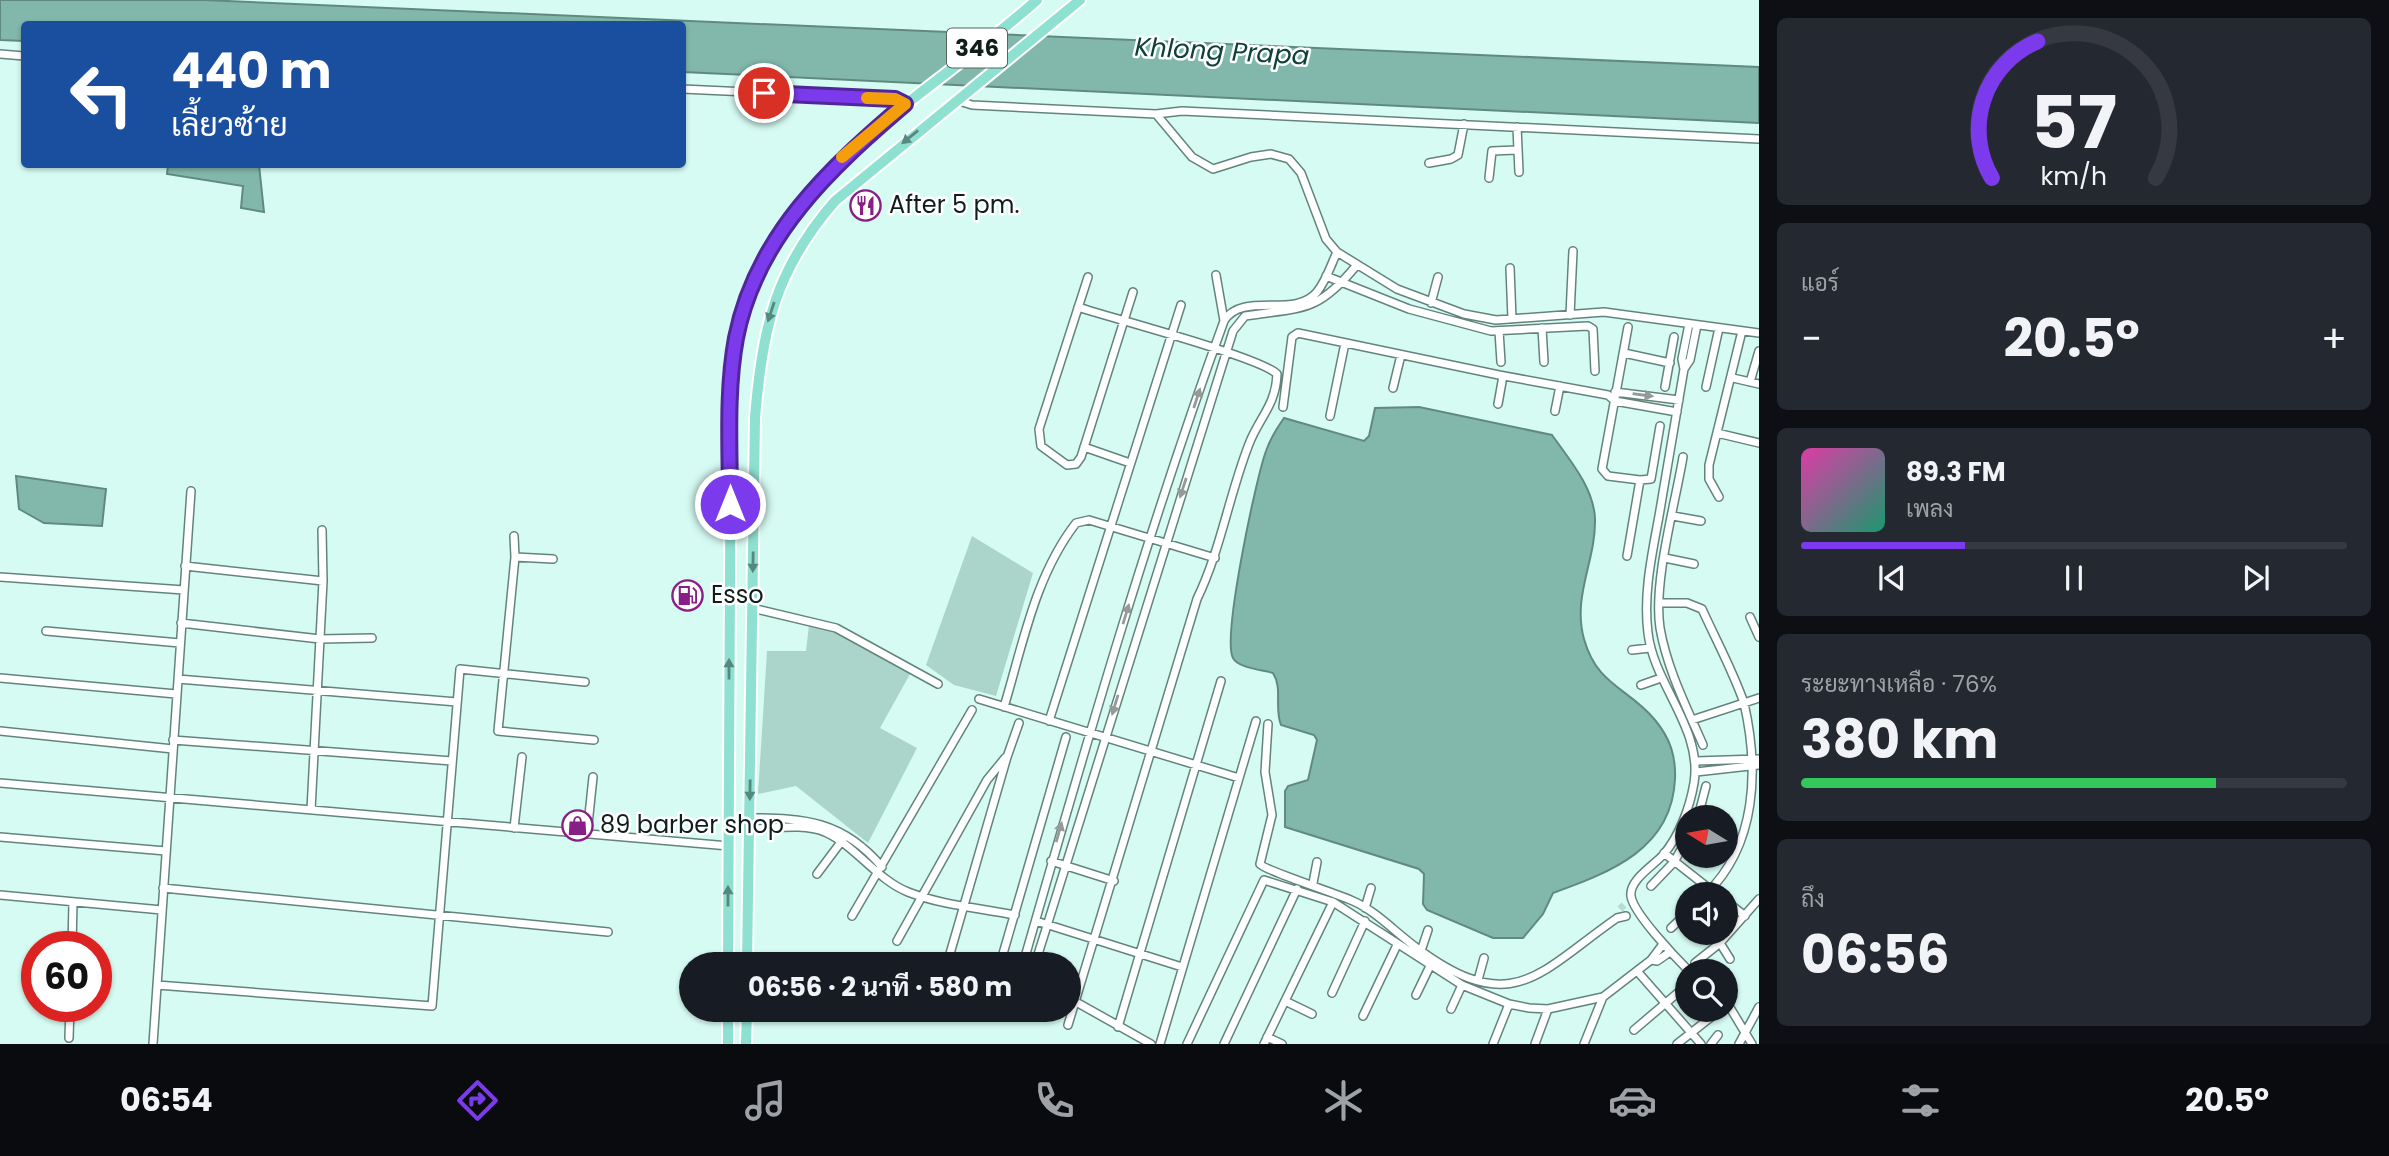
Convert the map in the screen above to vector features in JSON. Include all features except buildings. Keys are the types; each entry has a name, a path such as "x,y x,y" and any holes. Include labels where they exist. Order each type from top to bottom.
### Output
{"main road":[{"name":"346","path":"728,952 731,399 739,325 755,280 794,210 837,162 905,104 1037,0"},
{"name":"346","path":"747,952 752,608 759,370 765,332 782,281 803,243 835,201 1080,0"},
{"path":"729,758 750,759"},
{"path":"728,1022 728,1044"},
{"path":"746,1044 747,1022"}],"street":[{"path":"0,54 21,56"},
{"path":"686,89 895,99 905,104"},
{"path":"959,97 972,106 1156,114 1182,111 1759,139"},
{"path":"1156,114 1192,157 1213,169 1271,154 1289,159 1301,173 1326,239 1337,252 1397,289 1431,303 1464,314 1512,319 1604,312 1759,333"},
{"path":"1429,163 1458,155 1464,124"},
{"path":"1517,127 1519,172"},
{"path":"1489,178 1492,151 1516,150"},
{"path":"1570,315 1573,251"},
{"path":"1027,952 1051,860 1110,665 1224,321 1234,311 1247,307 1294,304 1310,299 1326,276 1337,252"},
{"path":"1039,952 1233,331 1245,316 1299,310 1316,305 1356,266"},
{"path":"1510,268 1512,319"},
{"path":"1216,275 1224,321"},
{"path":"1326,276 1409,309 1499,331 1591,327 1595,371"},
{"path":"1088,277 1042,418 1039,439 1047,452 1067,466 1076,464 1084,447 1133,292"},
{"path":"1431,303 1438,277"},
{"path":"1049,721 1181,306"},
{"path":"1078,307 1227,353 1270,368 1277,374 1269,411 1248,444 1215,558 1198,599 1096,940 1081,977"},
{"path":"1617,918 1634,883 1664,853 1688,811 1696,772 1692,744 1650,648 1646,618 1648,579 1684,369 1689,360 1693,325"},
{"path":"1629,327 1602,472 1640,480 1651,479 1660,426"},
{"path":"1542,328 1544,362"},
{"path":"1706,387 1719,328"},
{"path":"1499,331 1501,362"},
{"path":"1719,498 1709,479 1709,465 1742,331"},
{"path":"1283,407 1292,337 1302,333 1503,376 1608,395 1615,401 1677,412"},
{"path":"1665,387 1674,337"},
{"path":"1331,416 1345,343"},
{"path":"1732,378 1755,383 1759,351"},
{"path":"1624,353 1670,363"},
{"path":"1393,388 1401,355"},
{"path":"1499,404 1503,376"},
{"path":"1555,411 1560,386"},
{"path":"1608,395 1616,391 1679,400"},
{"path":"1717,433 1759,443"},
{"path":"1084,447 1130,463"},
{"path":"1683,457 1659,603 1665,650 1703,745"},
{"path":"1627,556 1640,480"},
{"path":"153,1044 191,491"},
{"path":"1673,516 1701,521"},
{"path":"1004,707 1044,576 1058,546 1080,520 1111,526 1215,558"},
{"path":"311,810 323,581 322,530"},
{"path":"514,536 515,557 498,731 594,740"},
{"path":"515,557 553,559"},
{"path":"1665,558 1694,564"},
{"path":"186,566 323,581"},
{"path":"0,577 184,590"},
{"path":"1659,603 1700,606 1744,704 1758,762 1748,827 1719,882"},
{"path":"752,608 836,628 938,684"},
{"path":"1750,617 1759,637"},
{"path":"181,623 320,639 372,638"},
{"path":"46,631 180,643"},
{"path":"1632,650 1650,648"},
{"path":"1110,665 1125,670"},
{"path":"157,985 432,1006 460,669 584,682"},
{"path":"0,678 176,694"},
{"path":"1641,685 1661,678"},
{"path":"177,679 457,702"},
{"path":"1118,1027 1221,681"},
{"path":"1692,720 1759,698"},
{"path":"979,699 1239,778"},
{"path":"852,916 972,710"},
{"path":"1160,1044 1256,721"},
{"path":"950,952 1006,757 1019,723"},
{"path":"1268,724 1265,772 1272,815 1260,864 1266,870 1313,883 1365,908 1421,951 1478,980 1510,985 1524,982 1553,967 1617,918 1631,912"},
{"path":"0,731 173,749"},
{"path":"1004,952 1066,737"},
{"path":"173,740 452,761"},
{"path":"514,828 522,757"},
{"path":"897,941 987,780 1006,757"},
{"path":"1696,761 1722,759 1758,762"},
{"path":"1722,759 1723,769"},
{"path":"1696,772 1758,762"},
{"path":"587,834 593,777"},
{"path":"0,783 729,846"},
{"path":"1701,805 1706,786"},
{"path":"1070,798 1085,802"},
{"path":"749,824 811,820 826,824 886,878 906,891 923,897 1015,915"},
{"path":"0,837 166,851"},
{"path":"817,874 843,839"},
{"path":"1664,853 1698,882"},
{"path":"1051,860 1114,881"},
{"path":"1313,883 1317,862"},
{"path":"1651,886 1674,862"},
{"path":"1187,1044 1260,885 1269,879 1333,902 1365,921 1397,946 1462,985 1509,1004 1548,1009 1603,997 1651,960 1663,944"},
{"path":"163,888 440,918 608,932"},
{"path":"1365,908 1371,888"},
{"path":"1224,1044 1297,889"},
{"path":"0,895 162,910"},
{"path":"1738,924 1759,899"},
{"path":"72,931 73,902"},
{"path":"1282,1044 1265,1041 1333,902"},
{"path":"1625,904 1677,959"},
{"path":"1738,910 1745,916"},
{"path":"1036,921 1182,967"},
{"path":"1332,993 1365,921"},
{"path":"1671,928 1675,924"},
{"path":"1421,951 1429,930"},
{"path":"1700,959 1718,945"},
{"path":"1721,945 1730,959"},
{"path":"1363,1016 1397,946"},
{"path":"1651,960 1657,961 1670,952"},
{"path":"1478,980 1484,958"},
{"path":"1416,995 1430,966"},
{"path":"1637,971 1701,1044"},
{"path":"1451,1009 1462,985"},
{"path":"1633,1030 1675,995"},
{"path":"1584,1044 1603,997"},
{"path":"1285,1001 1312,1014"},
{"path":"1081,1004 1151,1044"},
{"path":"1493,1044 1509,1004"},
{"path":"1739,1044 1759,1007"},
{"path":"1535,1044 1548,1009"},
{"path":"69,1038 70,1022"},
{"path":"1677,1044 1704,1022"},
{"path":"1737,1022 1752,1044"},
{"path":"1710,1044 1718,1035"}],"shaded area":[{"path":"972,536 1033,573 996,696 954,685 926,665"},
{"path":"809,625 845,635 910,674 880,728 917,748 868,843 796,786 758,794 767,651 806,651"}],"water":[{"name":"Khlong Prapa","path":"0,0 204,0 1759,67 1759,123 686,72 686,21 21,21 21,41 0,40"},
{"path":"168,168 259,168 264,212 241,208 243,186 167,174"},
{"path":"1419,407 1552,435 1580,474 1594,507 1594,534 1581,608 1584,639 1590,655 1605,677 1655,720 1665,734 1673,755 1675,779 1671,803 1663,823 1650,840 1616,866 1553,893 1543,914 1523,938 1493,938 1427,910 1423,904 1424,874 1419,869 1285,827 1285,791 1288,786 1308,780 1317,740 1314,735 1281,725 1277,685 1273,673 1245,666 1233,658 1232,621 1248,523 1266,451 1284,418 1364,441 1369,436 1375,408"},
{"path":"16,476 106,489 102,526 44,523 19,509"}],"tunnel":[{"path":"1620,909 1624,905"}],"slow traffic":[{"path":"842,157 905,104 895,99 867,98"}],"place":[{"name":"After 5 pm.","path":"866,205"},
{"name":"Esso","path":"688,595"},
{"name":"89 barber shop","path":"577,825"}],"route":[{"path":"730,504 733,363 739,325 755,280 794,210 837,162 905,104 895,99 764,93"}]}
